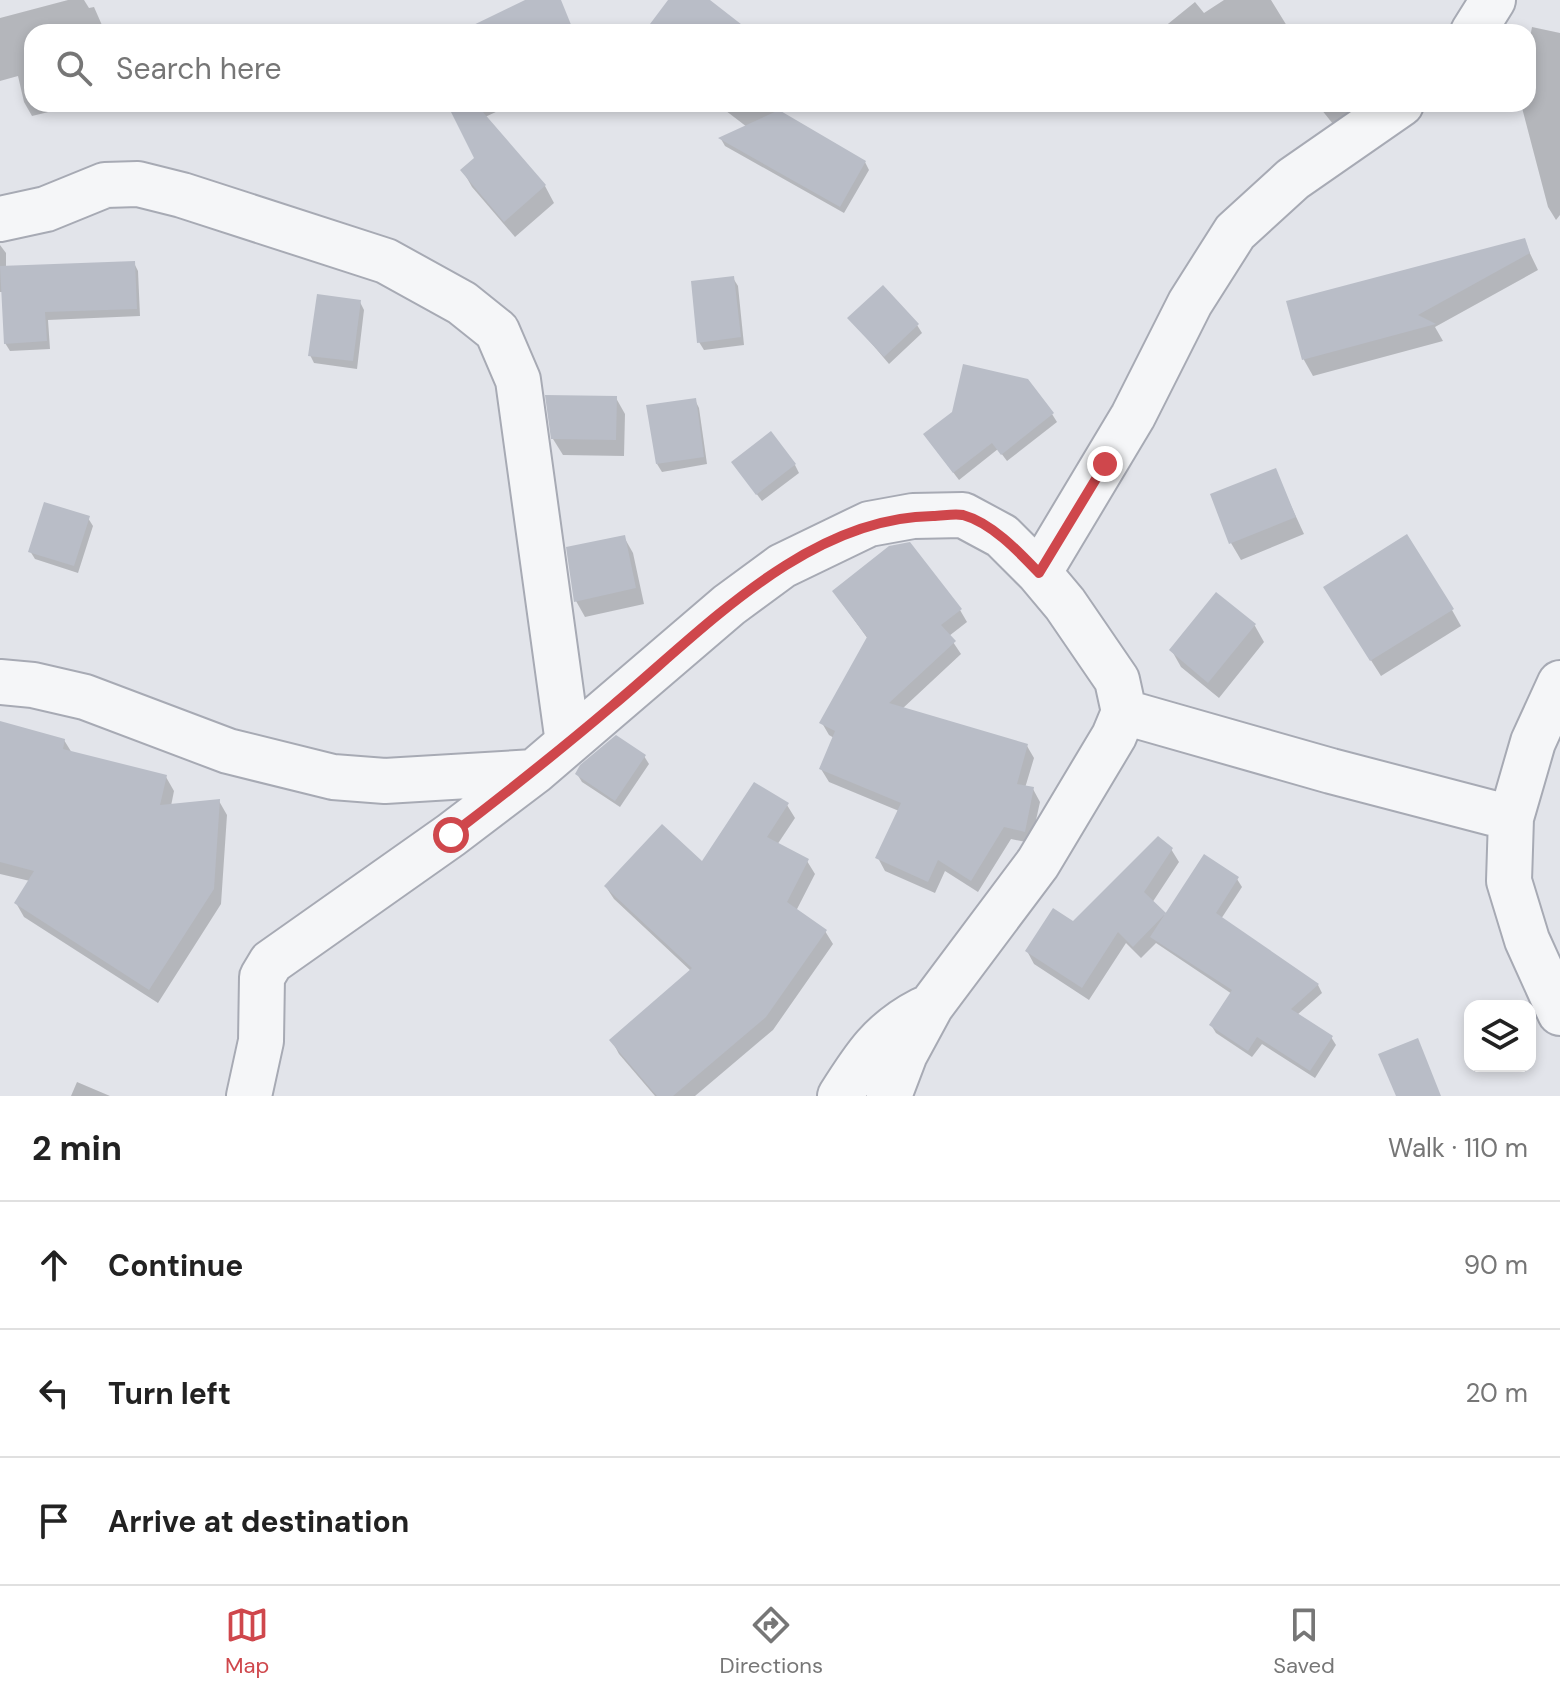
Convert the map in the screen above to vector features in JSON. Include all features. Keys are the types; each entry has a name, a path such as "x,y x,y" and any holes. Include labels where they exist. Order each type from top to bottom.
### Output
{"street":[{"path":"1478,24 1493,0"},
{"path":"1039,573 1133,416 1190,303 1235,232 1293,179 1389,112"},
{"path":"0,219 46,209 105,185 138,184 182,195 386,261 462,303 497,331 518,380 568,743"},
{"path":"249,1096 261,1041 262,977 271,962 451,835 534,772 729,605 782,566 869,524 913,516 963,515 1002,536 1039,573 1084,629 1117,680 1124,712 1114,736 1038,863 931,1006 905,1054 889,1096"},
{"path":"0,682 33,685 85,697 228,751 333,777 385,781 534,772"},
{"path":"1560,683 1533,742 1511,818 1509,881 1527,940 1560,1013"},
{"path":"1124,712 1511,818"},
{"path":"840,1096 881,1037 902,1020 931,1006"}],"building":[{"path":"525,0 561,0 571,24 476,24"},
{"path":"668,0 710,0 741,24 650,24"},
{"path":"451,112 483,112 546,185 504,222 460,170 474,158"},
{"path":"775,112 782,112 866,161 840,207 718,138"},
{"path":"1525,238 1530,253 1418,315 1436,324 1302,360 1286,301"},
{"path":"135,261 137,309 45,312 47,341 4,344 0,266"},
{"path":"734,276 741,337 697,343 691,281"},
{"path":"883,285 919,324 884,357 847,318"},
{"path":"317,294 361,300 353,361 308,356"},
{"path":"963,364 1028,379 1054,413 1001,455 992,443 953,473 923,434 952,412"},
{"path":"545,395 617,396 616,440 551,439"},
{"path":"696,398 704,457 656,464 646,405"},
{"path":"771,431 796,464 756,495 731,462"},
{"path":"1276,468 1296,517 1229,544 1210,494"},
{"path":"44,502 90,516 74,566 28,552"},
{"path":"1407,534 1454,609 1370,661 1323,587"},
{"path":"625,535 636,588 574,602 566,547"},
{"path":"910,542 962,609 941,625 956,641 889,703 1028,744 1017,784 1034,787 1025,832 1004,827 971,881 938,860 928,882 875,858 901,803 819,769 835,731 819,723 867,637 832,591 889,546"},
{"path":"1216,592 1256,624 1208,683 1169,650"},
{"path":"0,721 65,739 63,749 167,775 160,805 220,799 214,889 149,990 14,903 34,871 0,862"},
{"path":"616,735 646,755 615,801 575,774 580,765"},
{"path":"754,782 789,803 767,837 809,859 787,902 827,930 766,1017 673,1096 657,1096 609,1040 692,968 604,886 662,824 702,861"},
{"path":"1158,836 1173,848 1144,892 1166,913 1133,947 1118,932 1082,988 1025,951 1053,908 1073,921"},
{"path":"1204,854 1239,877 1216,913 1319,984 1291,1009 1333,1036 1310,1071 1257,1037 1248,1051 1209,1025 1232,990 1150,937"},
{"path":"1418,1038 1441,1096 1396,1096 1378,1054"}],"route":[{"path":"451,835 534,772 678,652 729,605 782,566 869,524 913,516 963,515 1002,536 1039,573 1105,464"}]}
